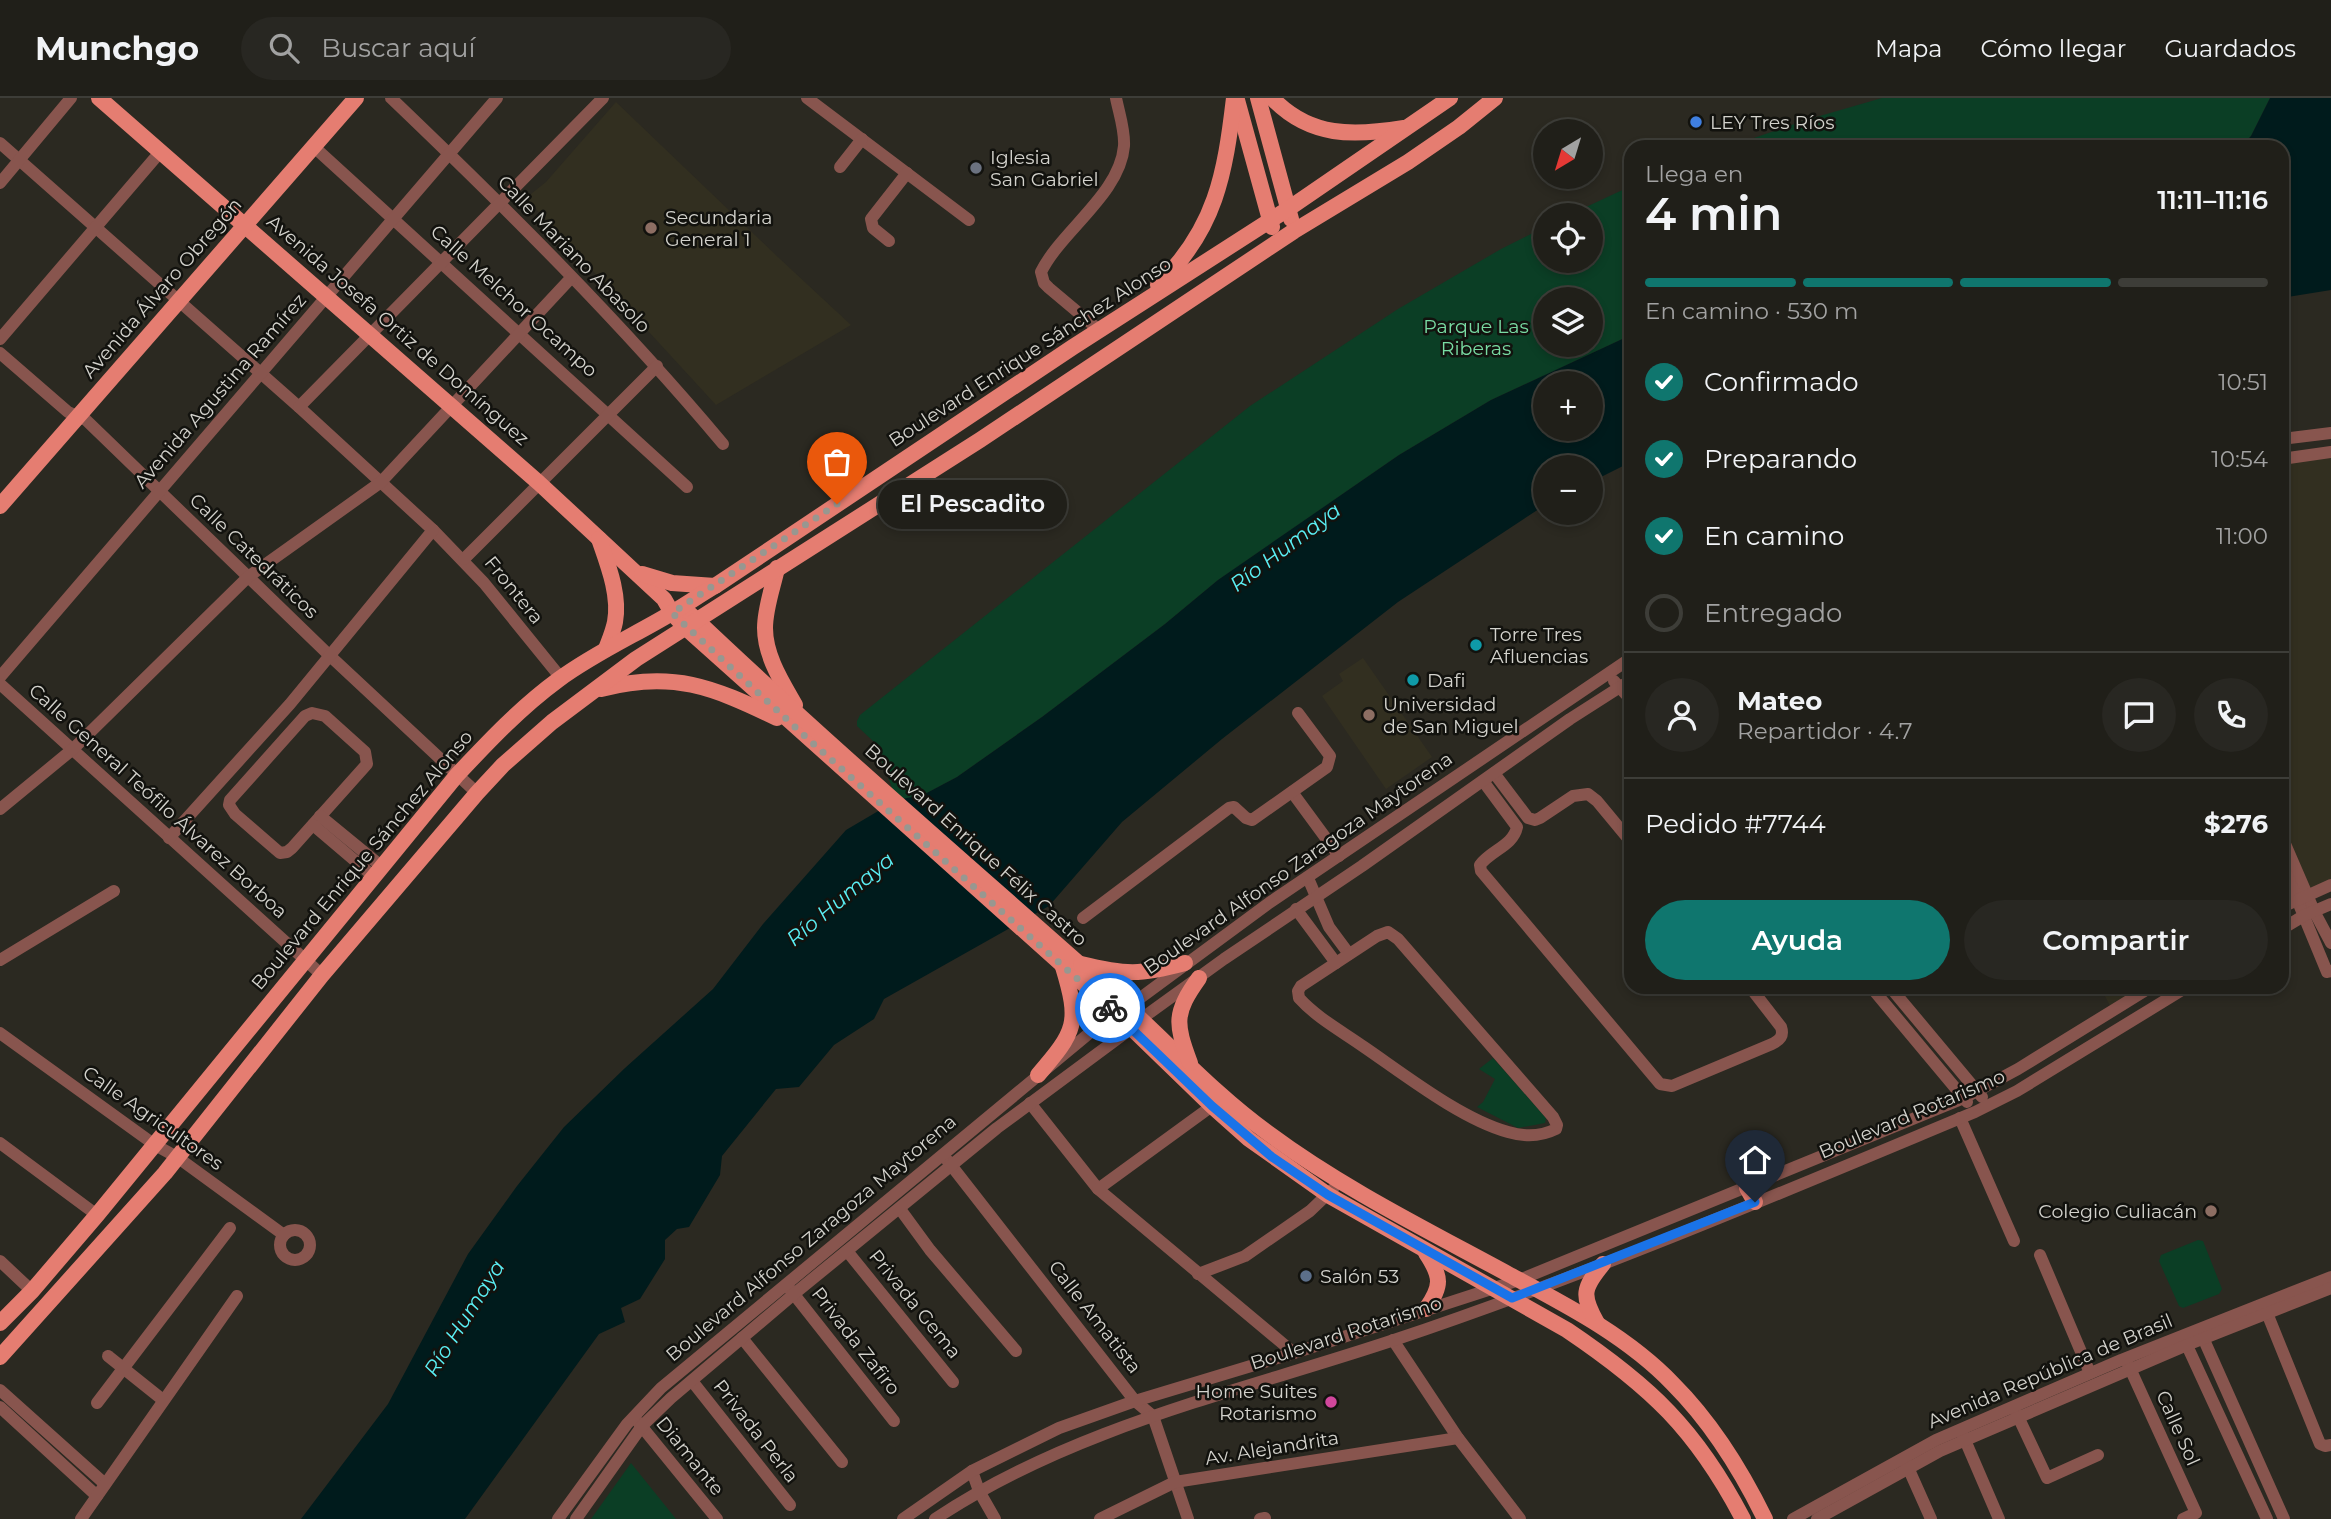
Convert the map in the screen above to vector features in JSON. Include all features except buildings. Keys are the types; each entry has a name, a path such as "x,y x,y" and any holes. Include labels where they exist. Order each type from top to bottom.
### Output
{"main road":[{"name":"Avenida Josefa Ortiz de Domínguez","path":"99,98 539,483 673,606"},
{"name":"Avenida Álvaro Obregón","path":"0,506 356,98"},
{"path":"1235,98 1269,220 1278,242"},
{"path":"1137,305 1179,262 1214,204 1225,163 1235,98"},
{"path":"1258,98 1294,231"},
{"path":"1272,98 1289,113 1308,124 1327,130 1362,134 1410,127"},
{"name":"Boulevard Enrique Sánchez Alonso","path":"0,1323 33,1291 97,1215 377,871 457,775 499,730 561,678 673,606 715,586 1098,330 1288,209 1450,98"},
{"path":"0,1357 177,1157 322,975 477,793 527,744 636,659 980,440 1294,231 1408,162 1495,98"},
{"path":"598,537 609,570 616,606 615,622 606,649"},
{"path":"777,568 765,629 768,649 804,728"},
{"path":"636,572 672,583 715,586"},
{"name":"Boulevard Enrique Félix Castro","path":"673,606 804,728 1121,1010 1212,1106 1249,1139 1328,1195 1567,1330 1604,1355 1659,1400 1706,1455 1743,1519"},
{"path":"589,693 628,682 681,682 705,687 804,728"},
{"path":"1038,1075 1064,1045 1073,1021 1070,965 1140,974 1185,963"},
{"path":"1192,1069 1181,1038 1179,1014 1183,1000 1199,978"},
{"name":"Boulevard Enrique Félix Castro","path":"1136,1024 1268,1133 1339,1181 1598,1325 1651,1363 1700,1413 1744,1477 1765,1519"},
{"path":"1425,1251 1439,1277 1435,1296 1426,1309"},
{"path":"1598,1325 1587,1307 1585,1291 1603,1264"}],"street":[{"path":"0,183 71,98"},
{"name":"Calle Mariano Abasolo","path":"391,98 500,204 657,366 723,444"},
{"name":"Avenida Agustina Ramírez","path":"0,677 497,98"},
{"path":"299,407 371,337 603,98"},
{"path":"807,98 969,220"},
{"path":"1098,330 1044,283 1041,272 1100,196 1121,159 1124,134 1115,98"},
{"path":"839,167 862,139"},
{"name":"Frontera","path":"0,144 299,407 464,559 561,678"},
{"name":"Calle Melchor Ocampo","path":"313,146 687,487"},
{"path":"0,339 161,151"},
{"path":"889,241 873,228 871,219 907,173"},
{"path":"0,809 73,749 248,577 381,482 571,278"},
{"name":"Calle Catedráticos","path":"0,353 68,412 79,416 477,793"},
{"path":"464,559 657,366"},
{"path":"2289,438 2331,433"},
{"path":"2289,458 2331,452"},
{"path":"169,838 290,704 433,530"},
{"name":"Boulevard Alfonso Zaragoza Maytorena","path":"576,1519 638,1421 692,1381 742,1338 790,1290 942,1154 1038,1075 1185,963 1624,662"},
{"path":"1619,665 1624,676"},
{"path":"1607,673 1624,681"},
{"name":"Calle General Teófilo Álvarez Borboa","path":"0,684 322,975"},
{"name":"Boulevard Alfonso Zaragoza Maytorena","path":"558,1519 669,1380 847,1251 1030,1103 1199,978 1624,684"},
{"path":"312,713 325,716 365,752 367,759 364,770 316,820 292,848 280,853 235,814 229,805 234,794 278,745 305,716 312,713"},
{"path":"1083,918 1229,808 1234,807 1252,820 1327,767 1330,760 1298,713"},
{"path":"1494,773 1532,820 1583,793 1597,801 1624,834"},
{"path":"1483,781 1517,827 1511,840 1480,865 1481,871 1660,1084 1669,1087 1676,1085 1772,1044 1780,1038 1781,1027 1755,994"},
{"path":"1292,792 1339,856"},
{"path":"316,820 377,871"},
{"path":"2289,858 2328,972 2331,971"},
{"path":"2289,875 2302,896"},
{"path":"1308,878 1329,927 1349,954"},
{"path":"2289,903 2331,885"},
{"path":"0,960 114,891"},
{"path":"2289,925 2331,904"},
{"path":"1296,909 1336,962"},
{"path":"2309,913 2331,943"},
{"path":"1317,935 1329,927"},
{"path":"1382,933 1394,934 1553,1117 1556,1129 1544,1135 1524,1135 1484,1123 1413,1081 1303,1003 1297,995 1298,991 1349,954 1382,933"},
{"path":"1877,994 1975,1112"},
{"path":"1896,994 1989,1105"},
{"name":"Boulevard Rotarismo","path":"934,1519 979,1491 1055,1454 1153,1416 1393,1340 1603,1264 1977,1092 2140,994"},
{"name":"Boulevard Rotarismo","path":"903,1519 972,1471 1059,1428 1135,1401 1519,1280 1975,1112 2175,994"},
{"name":"Calle Agricultores","path":"0,1032 284,1235"},
{"path":"1030,1103 1098,1189 1294,1353"},
{"path":"1098,1189 1212,1106"},
{"path":"1960,1118 2014,1241"},
{"path":"0,1143 97,1215"},
{"name":"Calle Amatista","path":"942,1154 1135,1401 1153,1416"},
{"path":"1198,1274 1245,1256 1328,1195 1339,1181"},
{"path":"900,1209 930,1250 1016,1351"},
{"path":"97,1403 230,1228"},
{"name":"Privada Gema","path":"847,1251 953,1382"},
{"path":"2040,1255 2090,1373"},
{"path":"0,1261 33,1291"},
{"name":"Avenida República de Brasil","path":"1793,1519 1963,1435 2331,1277"},
{"name":"Avenida República de Brasil","path":"2201,1333 2267,1313 2331,1288"},
{"name":"Privada Zafiro","path":"790,1290 894,1421"},
{"path":"81,1519 237,1296"},
{"path":"2267,1313 2326,1444"},
{"path":"2201,1333 2284,1519"},
{"path":"742,1338 842,1462"},
{"path":"1393,1340 1458,1438 1520,1519"},
{"path":"2185,1340 2267,1519"},
{"path":"108,1356 163,1400"},
{"name":"Avenida República de Brasil","path":"2016,1412 2090,1373 2128,1363"},
{"name":"Calle Sol","path":"2128,1363 2196,1513 2183,1519"},
{"name":"Privada Perla","path":"692,1381 790,1505"},
{"path":"0,1390 105,1484"},
{"path":"0,1407 97,1496"},
{"path":"2016,1412 2047,1478 2098,1455"},
{"path":"1153,1416 1188,1519"},
{"name":"Diamante","path":"638,1421 717,1519"},
{"path":"1963,1435 1999,1519"},
{"name":"Av. Alejandrita","path":"1100,1519 1175,1482 1458,1438"},
{"path":"1905,1462 1931,1519"},
{"name":"Avenida República de Brasil","path":"1817,1519 1831,1516 1905,1462"},
{"path":"972,1471 979,1491 995,1519"}],"shaded area":[{"name":"Secundaria General 1","path":"616,102 851,325 716,405 526,198 546,182"},
{"path":"2331,457 2331,886 2289,905 2289,462"},
{"name":"Universidad de San Miguel","path":"1363,658 1432,757 1386,789 1322,696 1343,681 1339,674"},
{"path":"2104,994 2141,994 2113,1011"}],"green space":[{"path":"1882,98 2270,98 2247,140 1748,140"},
{"name":"Parque Las Riberas","path":"1624,189 1624,338 1603,348 1603,287 1533,287 1533,357 1584,357 1553,371 1533,371 1533,380 1491,400 1399,455 1218,580 1165,624 1042,717 957,777 923,795 897,800 874,742 857,726 860,715 1250,406 1398,309 1533,233 1533,273 1603,273 1603,203 1595,203"},
{"path":"1493,1058 1546,1118 1545,1123 1518,1128 1477,1107 1483,1102 1495,1079 1479,1069"},
{"path":"2198,1240 2203,1241 2222,1289 2219,1294 2183,1308 2179,1306 2159,1261 2161,1255"},
{"path":"631,1463 676,1519 591,1519"}],"water":[{"path":"2270,98 2331,98 2331,290 2289,297 2289,140 2247,140"},
{"name":"Río Humaya","path":"1624,338 1624,466 1603,476 1603,455 1533,455 1533,513 1398,602 1222,739 1122,822 1049,906 884,999 874,1019 834,1045 799,1087 776,1089 722,1156 720,1175 689,1227 677,1229 665,1240 665,1259 640,1299 621,1308 625,1322 599,1334 465,1519 301,1519 388,1404 468,1254 517,1186 564,1127 713,989 763,924 846,830 897,800 923,795 957,777 1042,717 1165,624 1218,580 1399,455 1491,400 1533,380 1533,441 1603,441 1603,371 1553,371 1584,357 1603,357 1603,348"}],"way so far":[{"path":"837,504 672,613 807,738 1110,1008"}],"place":[{"name":"LEY Tres Ríos","path":"1696,122"},
{"name":"Iglesia San Gabriel","path":"976,168"},
{"name":"Secundaria General 1","path":"651,228"},
{"name":"El Pescadito","path":"837,504"},
{"name":"Torre Tres Afluencias","path":"1476,645"},
{"name":"Dafi","path":"1413,680"},
{"name":"Universidad de San Miguel","path":"1369,715"},
{"name":"Colegio Culiacán","path":"2211,1211"},
{"name":"Salón 53","path":"1306,1276"},
{"name":"Home Suites Rotarismo","path":"1331,1402"}],"route":[{"path":"1110,1008 1212,1106 1272,1157 1328,1195 1491,1289 1512,1298 1755,1202"}]}
